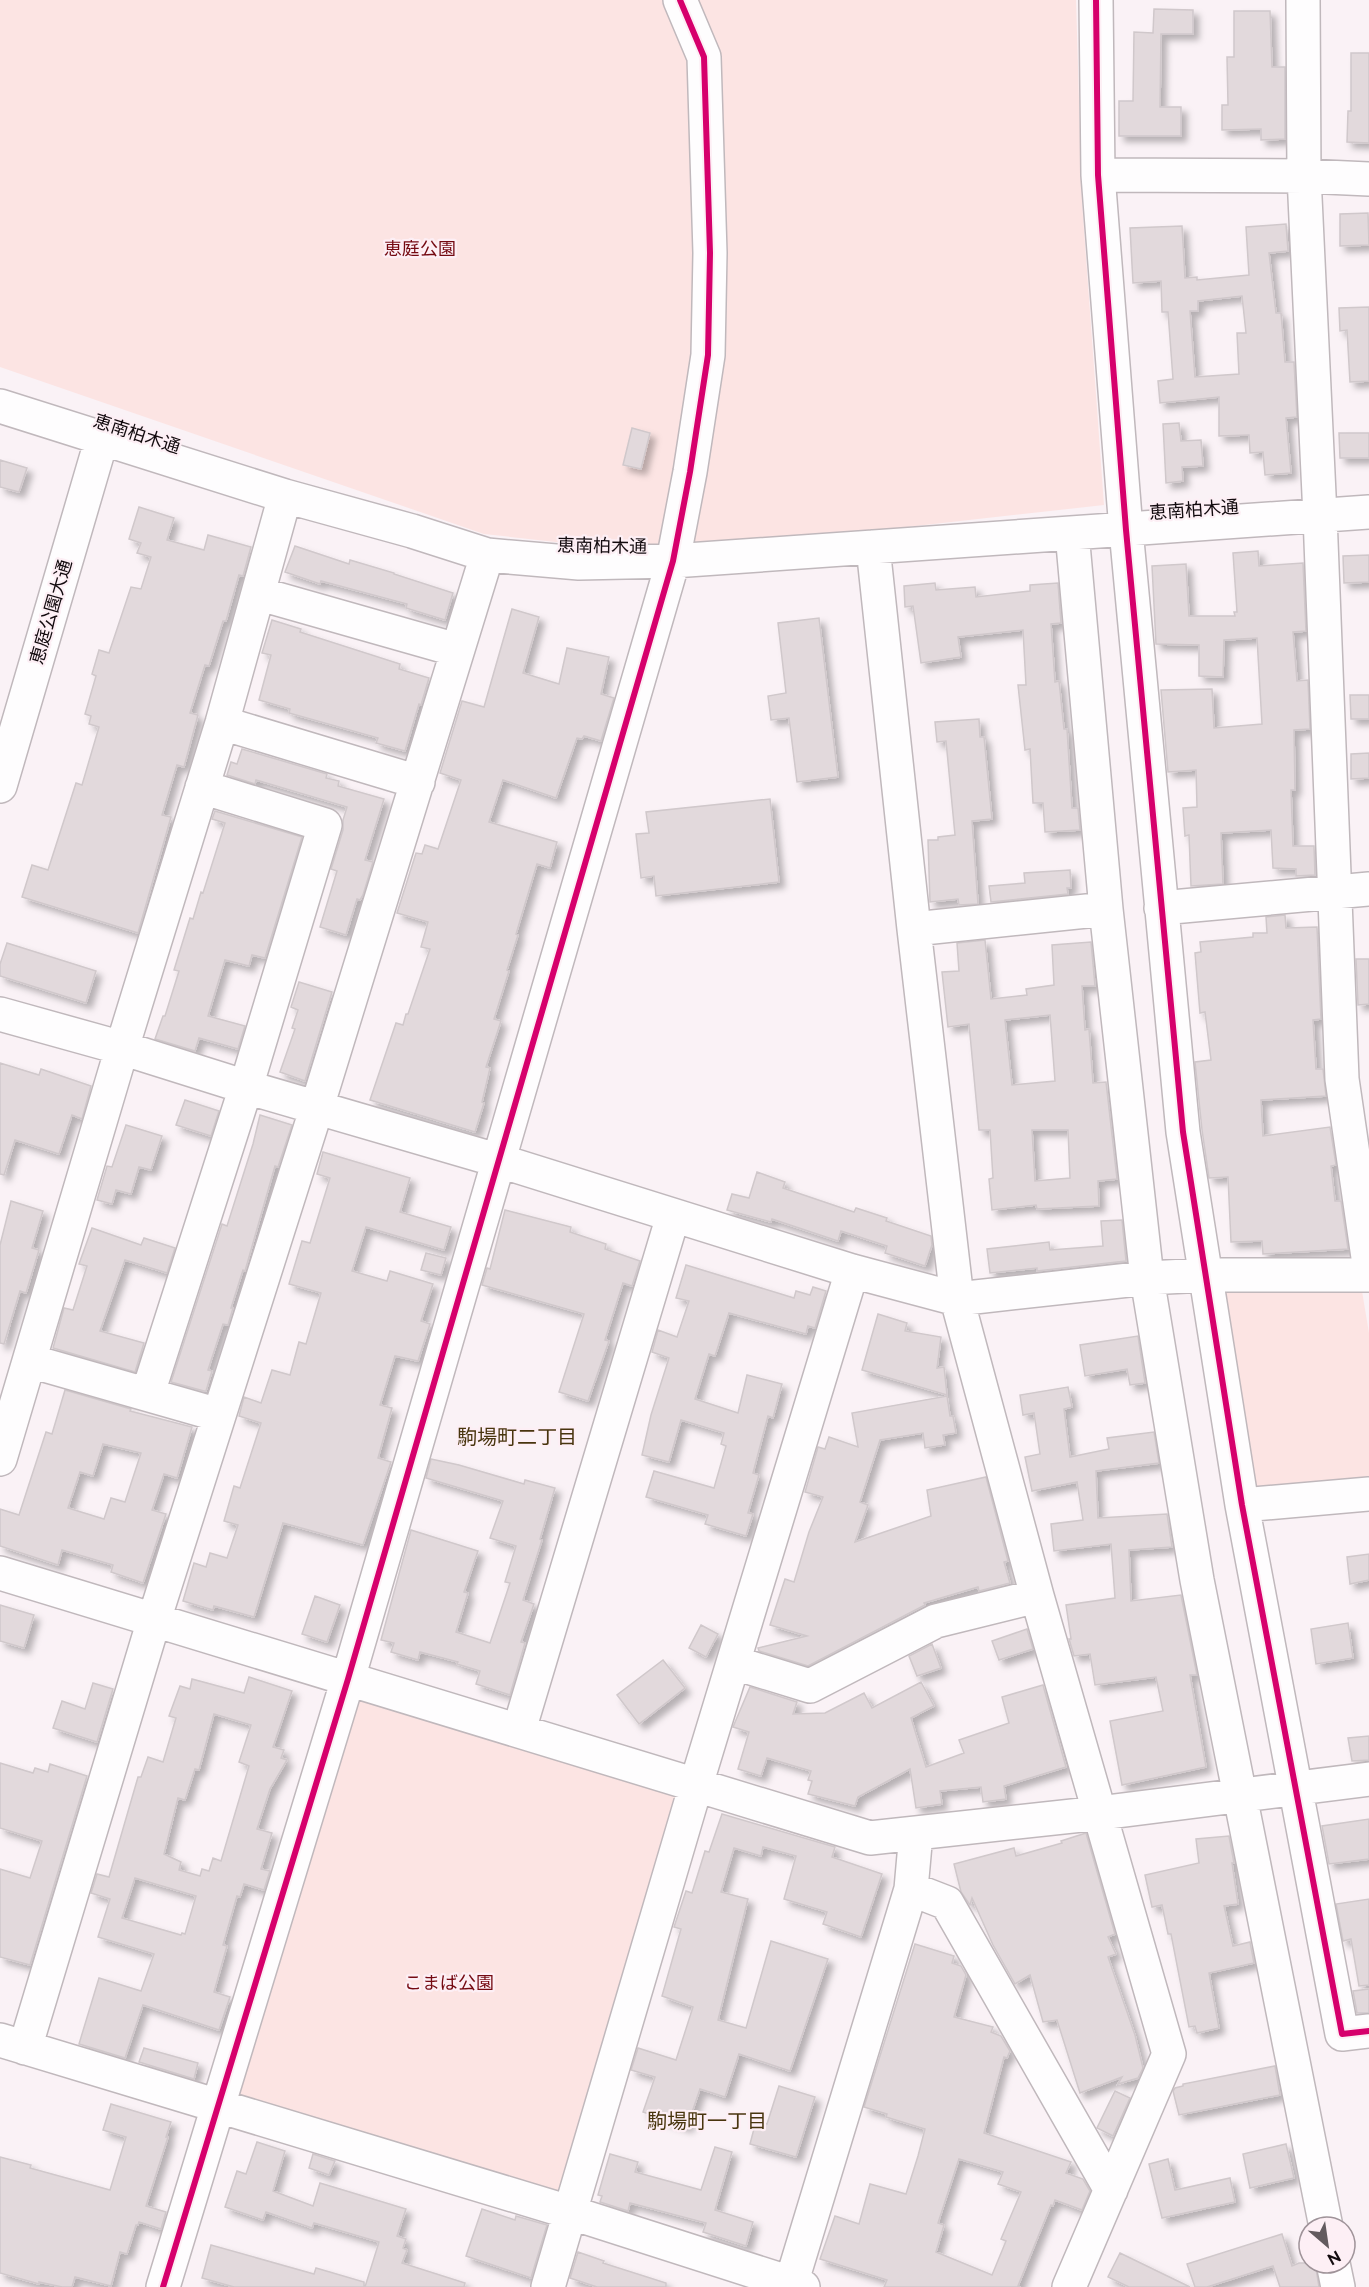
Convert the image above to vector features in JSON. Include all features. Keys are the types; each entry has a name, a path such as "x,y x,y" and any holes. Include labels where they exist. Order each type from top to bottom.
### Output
{"street":[{"path":"164,2287 217,2105 348,1679 673,561 690,472 708,355 710,253 704,57 680,0"},
{"path":"1096,0 1098,175 1126,530 1183,1132 1242,1506 1342,2034 1369,2031"},
{"path":"1303,0 1304,176 1336,891 1342,1079 1369,1264"},
{"path":"1098,175 1304,176 1369,179"},
{"name":"恵南柏木通","path":"0,405 285,496 412,531 487,555 579,563 673,561 1369,512"},
{"name":"恵庭公園大通","path":"0,786 102,438"},
{"path":"0,1460 122,1048 222,723 260,594 285,496"},
{"path":"1072,533 1106,909 1147,1278 1197,1580 1324,2215"},
{"path":"873,547 957,1299 1037,1596 1170,2054 1069,2287"},
{"path":"487,555 317,1107 154,1620 13,2044 569,2212 797,2285 911,1889 916,1833"},
{"path":"260,594 457,650"},
{"path":"222,723 418,782"},
{"path":"148,1393 246,1087 326,825 202,787"},
{"path":"1161,908 1369,889"},
{"path":"914,929 1106,909"},
{"path":"0,1014 500,1161 852,1271 957,1299 1147,1278 1206,1275 1369,1275"},
{"path":"519,1730 673,1216"},
{"path":"548,2287 696,1785 735,1664 852,1271"},
{"path":"30,1361 219,1415"},
{"path":"1242,1506 1369,1494"},
{"path":"0,1573 870,1838 1100,1813 1369,1779"},
{"path":"735,1664 810,1686 936,1621 1037,1596"},
{"path":"911,1889 946,1904 1111,2190"}],"green space":[{"name":"恵庭公園","path":"0,0 1076,0 1082,202 1104,505 665,554 484,534 0,367"},
{"path":"1354,1285 1362,1291 1369,1333 1369,1483 1252,1492 1217,1292"},
{"name":"こまば公園","path":"365,1698 671,1788 682,1800 559,2196 243,2103 237,2092 354,1705"}],"building":[{"path":"1154,9 1193,10 1193,34 1161,34 1160,107 1181,107 1181,136 1119,136 1119,101 1133,101 1134,32 1153,33"},
{"path":"1234,11 1270,11 1272,67 1285,67 1285,139 1261,140 1261,129 1222,130 1222,105 1228,105 1227,57 1234,57"},
{"path":"1351,53 1369,53 1369,143 1347,142 1348,111 1351,111"},
{"path":"1368,213 1369,245 1340,246 1340,214"},
{"path":"1286,224 1288,251 1269,253 1276,313 1281,313 1285,362 1294,362 1297,417 1286,418 1291,473 1265,475 1263,452 1250,453 1249,435 1219,436 1219,397 1160,403 1158,381 1173,379 1168,312 1162,312 1161,281 1133,283 1130,228 1182,226 1185,278 1197,277 1197,280 1249,275 1246,227","holes":["1242,296 1246,333 1237,333 1239,374 1195,377 1190,311 1198,311 1198,301"]},
{"path":"1369,307 1369,381 1350,382 1347,330 1340,331 1339,308"},
{"path":"1179,423 1181,441 1201,440 1203,466 1182,467 1183,481 1166,483 1163,424"},
{"path":"632,428 650,433 641,469 623,465"},
{"path":"1339,433 1369,433 1369,458 1340,458"},
{"path":"0,460 27,468 19,492 0,487"},
{"path":"139,507 174,518 167,540 204,550 208,535 251,547 243,576 239,575 226,621 223,621 209,666 205,665 190,713 198,715 184,767 177,765 162,815 171,817 138,933 22,897 32,865 48,870 76,783 82,785 99,727 89,724 91,716 85,714 96,676 92,674 99,650 109,653 131,587 141,589 151,557 137,553 141,543 129,539"},
{"path":"295,546 349,564 350,560 394,573 453,593 445,620 406,608 407,604 321,581 320,584 285,572"},
{"path":"1258,551 1259,566 1303,563 1306,631 1293,632 1297,681 1308,680 1310,729 1294,730 1295,790 1291,790 1293,846 1314,846 1315,875 1296,876 1296,869 1273,868 1271,830 1221,833 1223,884 1191,886 1189,835 1185,836 1183,808 1197,807 1196,770 1168,772 1161,690 1212,689 1214,728 1262,724 1257,638 1224,640 1223,677 1199,676 1199,645 1156,644 1152,566 1186,564 1189,616 1235,616 1234,612 1237,612 1233,553"},
{"path":"1369,555 1369,582 1344,583 1343,556"},
{"path":"935,583 936,590 975,587 976,597 1030,591 1030,585 1058,583 1061,623 1051,624 1055,682 1059,681 1064,729 1067,729 1072,808 1078,808 1080,830 1045,832 1043,803 1033,803 1030,749 1025,750 1018,685 1026,685 1023,630 958,637 961,657 921,663 913,606 905,607 904,586"},
{"path":"512,609 539,617 523,673 559,684 567,648 609,657 601,694 614,698 601,741 584,736 582,739 577,738 556,798 503,780 489,822 557,842 550,868 537,864 516,934 518,935 507,970 509,971 494,1019 501,1021 486,1067 490,1068 482,1102 484,1103 475,1132 370,1100 396,1023 403,1025 430,949 421,947 428,922 397,913 416,853 422,854 425,845 438,849 461,780 440,773 462,701 484,707"},
{"path":"819,618 838,777 797,782 789,718 771,720 768,696 786,693 778,623"},
{"path":"272,620 301,629 300,632 400,664 399,669 429,678 405,751 376,743 378,738 289,713 290,709 259,700 271,655 262,653"},
{"path":"1350,695 1369,695 1369,719 1351,719"},
{"path":"979,719 980,737 984,737 992,819 972,821 978,904 959,905 958,899 930,902 928,840 938,840 938,837 955,835 946,741 937,742 935,722"},
{"path":"242,749 327,774 326,778 339,781 338,786 384,799 365,860 373,862 363,895 360,900 357,899 346,935 320,927 337,871 331,869 343,830 347,807 256,780 255,784 227,775 231,762 237,764"},
{"path":"1369,753 1369,778 1351,779 1351,754"},
{"path":"770,799 779,882 656,896 654,876 641,878 636,834 649,833 646,812"},
{"path":"215,811 302,837 265,958 252,955 249,966 225,960 208,1016 245,1026 238,1049 199,1038 195,1051 155,1039 179,971 174,970 190,918 193,919 201,892 203,893 225,823 212,819"},
{"path":"1070,870 1071,888 1067,888 1068,894 991,902 989,886 1025,883 1024,873"},
{"path":"1285,915 1286,928 1317,927 1321,1019 1313,1020 1316,1069 1323,1069 1326,1096 1261,1100 1263,1136 1330,1127 1336,1165 1331,1166 1335,1201 1341,1201 1348,1249 1263,1254 1262,1241 1231,1242 1228,1177 1209,1178 1195,1062 1211,1060 1205,1012 1200,1013 1195,953 1201,952 1200,942 1253,937 1253,933 1267,933 1266,917"},
{"path":"985,940 991,999 1027,995 1026,989 1054,985 1052,945 1091,942 1095,986 1082,986 1085,1030 1089,1029 1093,1083 1106,1082 1117,1179 1098,1181 1099,1206 1037,1209 1036,1205 992,1210 989,1179 993,1178 990,1130 979,1130 969,1024 948,1027 942,972 959,971 957,943","holes":["1050,1015 1055,1081 1012,1085 1005,1020","1032,1130 1068,1130 1070,1178 1035,1181"]},
{"path":"7,943 96,971 86,1003 0,976 0,964"},
{"path":"1356,959 1369,959 1369,1004 1358,1005"},
{"path":"299,982 332,992 305,1081 280,1072 295,1029 292,1028 298,1010 291,1007"},
{"path":"0,1063 39,1075 41,1069 91,1086 82,1119 72,1115 59,1154 15,1140 4,1175 0,1174"},
{"path":"185,1100 219,1111 211,1136 176,1125"},
{"path":"260,1115 292,1125 278,1167 275,1166 245,1271 243,1270 231,1308 233,1308 228,1325 223,1324 208,1370 212,1371 206,1391 204,1391 171,1382 222,1224 227,1226"},
{"path":"126,1125 162,1136 151,1170 139,1167 131,1194 116,1190 112,1204 97,1200 107,1166 112,1167"},
{"path":"323,1152 410,1178 400,1212 451,1227 444,1250 366,1227 352,1271 387,1281 390,1271 433,1284 421,1321 430,1324 418,1361 395,1356 380,1405 392,1408 378,1458 391,1462 363,1545 283,1523 254,1617 214,1606 213,1610 183,1601 194,1563 206,1567 210,1553 227,1558 238,1525 224,1521 234,1486 240,1488 261,1423 239,1416 244,1397 261,1403 272,1370 290,1375 299,1342 306,1344 321,1293 289,1284 302,1241 310,1243 330,1178 317,1174"},
{"path":"757,1172 785,1182 783,1188 854,1212 856,1208 887,1218 886,1221 931,1236 932,1245 925,1266 885,1253 887,1246 841,1231 838,1241 772,1219 771,1222 727,1210 732,1194 749,1198"},
{"path":"11,1201 43,1211 32,1248 39,1250 26,1293 20,1291 4,1344 0,1343 0,1245"},
{"path":"505,1210 571,1227 570,1232 606,1244 605,1249 640,1261 632,1286 623,1283 605,1340 609,1341 588,1401 559,1392 584,1314 482,1285 487,1268 490,1269"},
{"path":"1122,1220 1126,1261 1037,1271 1037,1268 990,1273 987,1249 1049,1242 1050,1250 1103,1246 1101,1221"},
{"path":"92,1228 141,1245 144,1238 175,1248 167,1273 125,1260 100,1331 144,1343 135,1372 53,1348 64,1308 73,1310 87,1266 79,1264"},
{"path":"426,1253 446,1258 441,1275 421,1270"},
{"path":"686,1265 794,1298 796,1291 810,1295 813,1287 826,1291 815,1328 808,1326 806,1334 729,1313 715,1356 709,1354 695,1399 738,1413 747,1375 782,1384 773,1418 768,1416 753,1473 759,1475 748,1513 753,1514 746,1536 705,1524 708,1515 646,1497 654,1471 714,1488 726,1446 721,1444 724,1433 681,1420 669,1462 642,1455 651,1415 669,1358 652,1352 658,1330 677,1337 689,1301 676,1298"},
{"path":"878,1314 907,1323 905,1331 941,1337 937,1368 944,1367 947,1395 862,1370"},
{"path":"1138,1336 1145,1383 1130,1385 1127,1369 1085,1376 1080,1345"},
{"path":"1068,1387 1072,1407 1064,1409 1070,1457 1109,1449 1107,1438 1154,1432 1159,1463 1096,1471 1098,1518 1167,1514 1172,1547 1129,1550 1131,1601 1181,1595 1197,1675 1190,1675 1206,1767 1122,1785 1110,1721 1163,1711 1156,1677 1095,1685 1090,1654 1074,1656 1069,1639 1071,1639 1066,1605 1115,1598 1111,1544 1054,1551 1051,1524 1083,1520 1077,1482 1032,1491 1025,1457 1040,1454 1034,1413 1023,1415 1020,1395"},
{"path":"65,1390 131,1409 130,1411 192,1427 177,1478 164,1474 152,1510 166,1514 143,1583 111,1572 113,1565 62,1550 58,1565 0,1546 0,1509 19,1515 46,1432 52,1434","holes":["103,1444 141,1453 125,1502 111,1498 104,1519 68,1508 80,1472 93,1476"]},
{"path":"947,1396 950,1416 953,1416 956,1433 943,1435 945,1445 925,1448 923,1433 880,1440 860,1502 868,1505 855,1542 931,1516 927,1490 986,1477 1008,1561 1004,1562 1010,1583 979,1591 978,1587 924,1603 925,1605 808,1666 759,1651 758,1648 807,1636 770,1625 785,1579 794,1582 809,1532 823,1497 805,1492 818,1447 825,1449 829,1437 858,1447 852,1413"},
{"path":"431,1459 524,1484 525,1480 555,1488 523,1600 534,1604 521,1642 525,1643 510,1695 476,1684 480,1671 457,1664 458,1662 420,1652 418,1660 391,1652 394,1643 381,1640 411,1530 478,1551 464,1592 468,1593 456,1632 490,1643 510,1583 505,1582 516,1546 490,1538 503,1501 426,1478"},
{"path":"1369,1554 1369,1580 1350,1584 1347,1557"},
{"path":"315,1596 340,1605 327,1642 302,1634"},
{"path":"0,1605 34,1615 24,1648 0,1641"},
{"path":"1348,1623 1353,1658 1316,1664 1311,1629"},
{"path":"701,1625 718,1634 706,1657 689,1648"},
{"path":"1027,1629 1033,1649 999,1660 992,1641"},
{"path":"932,1644 941,1668 917,1676 909,1656"},
{"path":"663,1660 685,1688 639,1724 617,1695"},
{"path":"249,1677 292,1691 273,1747 284,1750 281,1758 287,1760 270,1789 257,1829 272,1833 261,1869 270,1871 264,1890 244,1884 240,1897 237,1896 223,1945 227,1946 214,1992 230,1997 219,2030 143,2005 125,2058 79,2044 99,1978 141,1991 154,1954 98,1937 110,1899 91,1893 97,1874 109,1877 138,1777 141,1777 148,1757 163,1762 176,1718 169,1716 180,1686 190,1689 192,1679 244,1693","holes":["214,1714 251,1725 239,1762 249,1766 221,1861 213,1858 209,1871 202,1869 200,1876 179,1870 181,1862 164,1854 178,1798 185,1800 195,1769 199,1770","135,1878 196,1896 185,1934 181,1935 122,1918"]},
{"path":"921,1682 934,1706 911,1718 926,1767 964,1753 959,1740 1009,1723 1002,1697 1043,1685 1066,1767 1004,1786 1006,1799 983,1802 981,1787 940,1791 942,1804 916,1808 910,1769 858,1797 855,1806 808,1794 812,1781 808,1780 811,1771 767,1758 761,1776 738,1769 749,1732 733,1727 750,1687 797,1702 793,1714 825,1713 864,1693 872,1708"},
{"path":"93,1683 113,1689 97,1742 53,1728 62,1701 85,1709"},
{"path":"1369,1736 1369,1760 1352,1761 1348,1738"},
{"path":"0,1763 33,1773 35,1768 48,1772 50,1764 87,1776 30,1965 0,1957 0,1869 30,1878 42,1841 0,1828"},
{"path":"722,1814 835,1847 832,1857 882,1874 861,1937 823,1924 827,1912 784,1899 796,1856 763,1847 761,1856 734,1848 721,1892 748,1899 718,2020 746,2028 771,1941 828,1959 790,2071 739,2054 725,2097 700,2089 687,2127 643,2112 655,2077 631,2070 638,2048 676,2060 693,2007 662,1996 681,1929 674,1927 686,1891 692,1893 705,1851 709,1852"},
{"path":"1369,1819 1369,1859 1329,1864 1322,1826"},
{"path":"1086,1833 1115,1934 1108,1937 1116,1954 1108,1957 1135,2035 1143,2068 1138,2078 1118,2084 1122,2077 1080,2093 1057,2020 1043,2022 1030,1975 1015,1984 993,1945 972,1898 970,1905 961,1892 954,1864 1014,1848 1016,1856 1062,1843 1061,1841"},
{"path":"1229,1836 1238,1904 1224,1906 1233,1946 1250,1942 1254,1963 1209,1973 1219,2028 1197,2033 1195,2026 1189,2027 1171,1934 1168,1934 1162,1905 1152,1907 1145,1875 1199,1863 1196,1839"},
{"path":"1369,1899 1369,1985 1359,1986 1351,1939 1343,1941 1336,1904"},
{"path":"915,1944 954,1956 952,1963 961,1966 966,1975 954,2017 993,2027 991,2032 1001,2036 1010,2051 1007,2058 1004,2057 984,2133 1071,2162 1066,2173 1083,2179 1090,2191 1082,2210 1055,2200 1018,2286 1020,2287 884,2287 887,2280 820,2259 835,2216 859,2224 870,2184 906,2194 918,2156 925,2129 886,2117 887,2114 864,2107","holes":["959,2159 1003,2172 998,2184 1021,2192 1001,2239 1006,2241 992,2275 936,2252 944,2225 938,2223"]},
{"path":"1369,1989 1369,2013 1357,2013 1353,1991"},
{"path":"144,2048 198,2063 194,2079 139,2062"},
{"path":"1275,2066 1280,2095 1179,2115 1173,2091 1175,2088 1183,2084"},
{"path":"779,2086 815,2097 796,2157 750,2144 756,2121 767,2124"},
{"path":"1115,2091 1130,2098 1113,2136 1097,2128"},
{"path":"111,2104 171,2122 146,2206 166,2212 161,2229 139,2222 136,2225 127,2254 120,2252 111,2286 75,2277 72,2287 62,2287 39,2282 39,2284 0,2273 0,2157 31,2165 30,2168 110,2190 126,2137 103,2130"},
{"path":"257,2142 285,2151 273,2191 313,2206 320,2183 406,2209 397,2236 406,2239 403,2248 407,2250 402,2263 465,2283 464,2287 365,2287 379,2242 314,2223 312,2228 266,2212 263,2220 225,2207 237,2171 246,2174"},
{"path":"1286,2144 1294,2178 1250,2188 1243,2154"},
{"path":"715,2147 732,2152 715,2210 753,2222 746,2246 703,2232 706,2223 630,2203 628,2211 600,2202 602,2196 598,2195 610,2154 638,2162 635,2172 701,2190"},
{"path":"313,2154 335,2161 329,2175 309,2168"},
{"path":"1168,2159 1175,2190 1230,2178 1235,2202 1162,2218 1149,2164"},
{"path":"482,2209 515,2220 516,2216 547,2225 531,2278 466,2256"},
{"path":"1282,2234 1292,2266 1297,2264 1297,2275 1317,2275 1319,2287 1280,2287 1273,2266 1207,2287 1195,2287 1187,2264"},
{"path":"211,2245 314,2274 316,2268 364,2282 364,2287 234,2287 202,2278"},
{"path":"578,2252 604,2261 603,2263 666,2283 666,2287 597,2287 570,2278"},
{"path":"1120,2253 1190,2287 1129,2287 1108,2277"}],"cycle path":[{"path":"163,2287 348,1679 673,561 690,472 708,355 710,253 704,57 680,0"},
{"path":"1096,0 1098,175 1126,530 1183,1132 1242,1505 1342,2034 1369,2031"}],"district":[{"name":"駒場町二丁目","path":"517,1437"},
{"name":"駒場町一丁目","path":"707,2121"}]}
